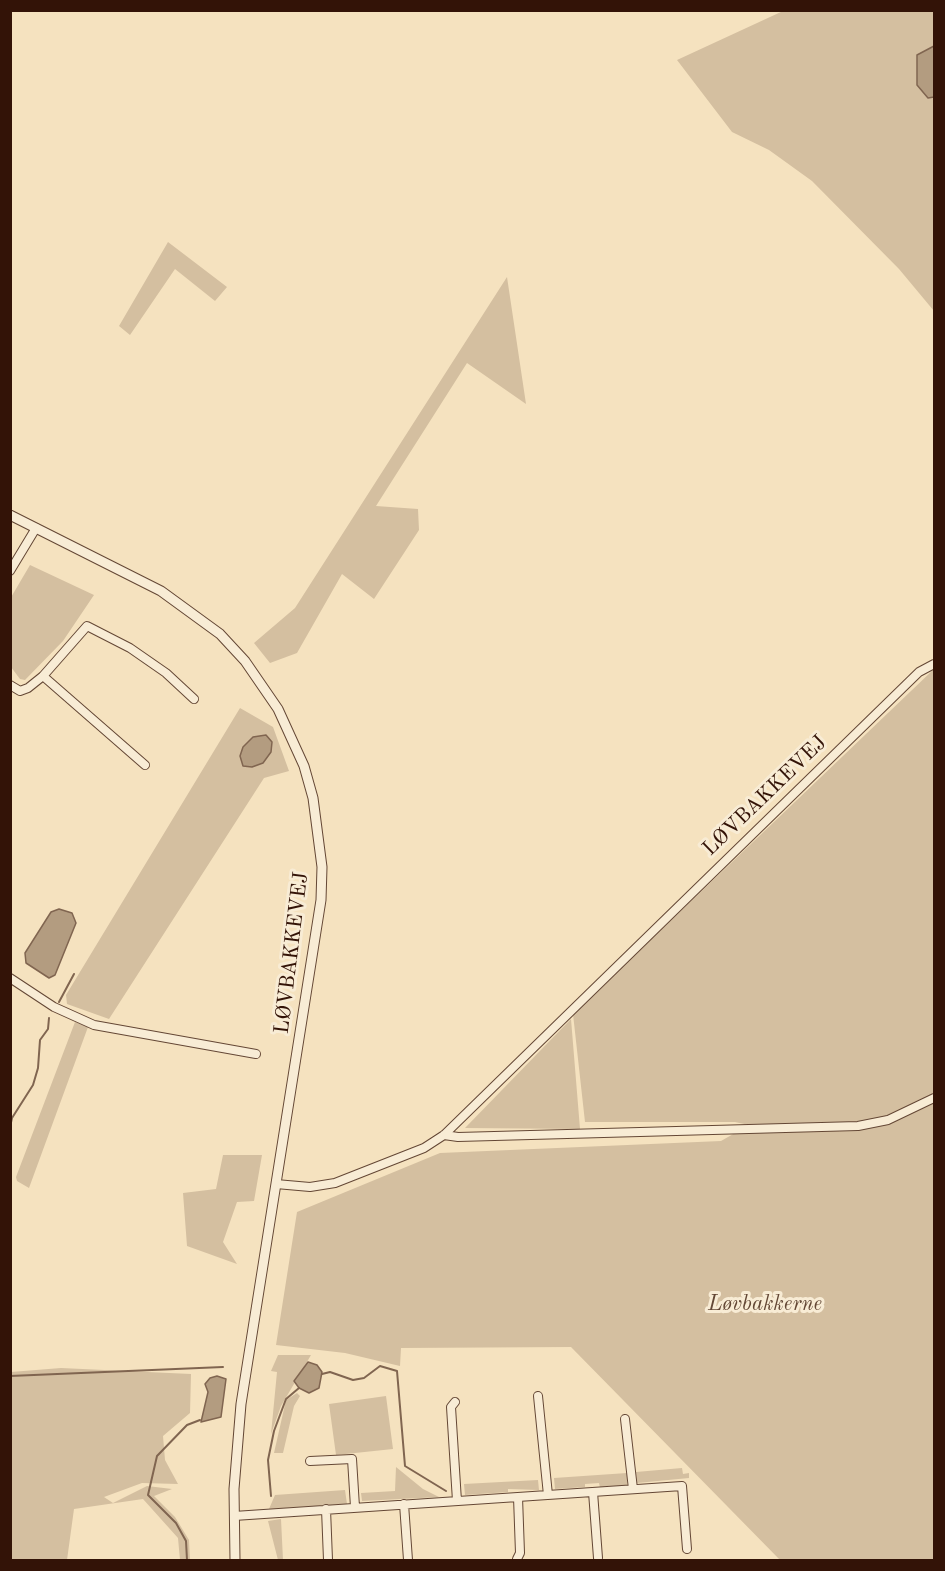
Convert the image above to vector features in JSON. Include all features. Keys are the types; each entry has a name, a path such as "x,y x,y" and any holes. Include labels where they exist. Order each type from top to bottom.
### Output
{"street":[{"name":"LØVBAKKEVEJ","path":"10,515 161,591 220,634 263,684 292,735 304,766 319,826 322,867 321,900 241,1404 234,1516 236,1560"},
{"path":"10,571 36,528"},
{"path":"10,686 24,690 43,676 87,626 130,648 166,673 194,699"},
{"name":"LØVBAKKEVEJ","path":"276,1184 310,1187 335,1183 424,1148 444,1135 920,672 934,664"},
{"path":"43,676 145,765"},
{"name":"LØVBAKKEVEJ","path":"10,978 54,1007 94,1025 256,1054"},
{"path":"444,1135 458,1137 858,1126 888,1120 934,1098"},
{"path":"538,1396 548,1495"},
{"path":"455,1402 451,1407 457,1501"},
{"path":"625,1419 633,1490"},
{"path":"309,1461 352,1459 355,1507"},
{"path":"234,1516 682,1486 687,1549"},
{"path":"593,1492 598,1558"},
{"path":"517,1559 520,1553 518,1497"},
{"path":"404,1504 408,1560"},
{"path":"326,1509 328,1560"}],"green space":[{"path":"783,11 934,11 934,46 918,55 928,98 934,97 934,311 899,269 812,181 769,150 732,132 677,60"},
{"path":"168,242 227,287 215,301 175,269 130,335 119,326"},
{"path":"507,277 526,404 467,363 376,506 418,509 419,530 374,599 342,574 297,653 270,663 254,643 295,608"},
{"path":"30,565 94,595 63,641 25,680 20,679 11,667 10,599"},
{"name":"Løvbakkerne","path":"934,669 934,1560 780,1560 571,1347 401,1348 400,1366 345,1353 276,1345 297,1212 440,1153 721,1141 749,1125 735,1122 585,1122 573,1014"},
{"path":"240,708 273,727 289,771 264,778 109,1019 67,1004 66,995"},
{"path":"571,1019 580,1129 465,1128"},
{"path":"75,1022 88,1027 29,1188 17,1181 16,1177"},
{"path":"223,1155 262,1155 254,1201 237,1202 223,1242 237,1264 187,1246 183,1193 216,1189"},
{"path":"278,1355 311,1355 281,1406 271,1434 277,1372 271,1371"},
{"path":"61,1368 191,1374 190,1413 163,1436 165,1460 178,1484 142,1483 104,1497 113,1503 147,1486 172,1489 154,1496 175,1517 189,1540 190,1560 180,1560 178,1538 143,1499 74,1509 67,1560 11,1560 11,1372"},
{"path":"297,1393 300,1396 294,1406 283,1453 274,1453 286,1400"},
{"path":"386,1396 393,1449 336,1455 329,1404"},
{"path":"396,1467 423,1489 439,1497 362,1501 361,1493 395,1491"},
{"path":"682,1468 683,1474 689,1473 689,1478 637,1483 636,1472"},
{"path":"627,1473 627,1486 600,1488 599,1483 585,1484 585,1487 555,1489 554,1478"},
{"path":"538,1480 539,1490 508,1489 508,1492 465,1495 464,1484"},
{"path":"345,1490 347,1504 269,1509 275,1495"},
{"path":"281,1519 283,1560 278,1560 268,1521"}],"shaded area":[{"path":"934,46 934,97 928,98 917,85 917,55"},
{"path":"266,735 272,742 271,752 263,763 252,767 243,766 240,756 243,747 253,737"},
{"path":"59,909 72,913 76,923 55,975 49,978 26,963 25,953 51,912"},
{"path":"308,1362 317,1365 322,1372 319,1388 309,1393 299,1388 294,1381"},
{"path":"217,1376 226,1379 221,1417 201,1422 208,1392 205,1384 210,1378"}],"waterway":[{"path":"59,1002 74,974"},
{"path":"10,1127 12,1118 33,1085 38,1068 40,1040 48,1029 49,1018"},
{"path":"10,1132 10,1141"},
{"path":"322,1374 330,1372 353,1380 364,1378 380,1366 397,1371 405,1466 446,1491"},
{"path":"10,1376 223,1367"},
{"path":"271,1496 268,1460 274,1431 286,1399 299,1388"},
{"path":"187,1560 186,1541 176,1523 148,1495 157,1456 187,1425 200,1420"}]}
